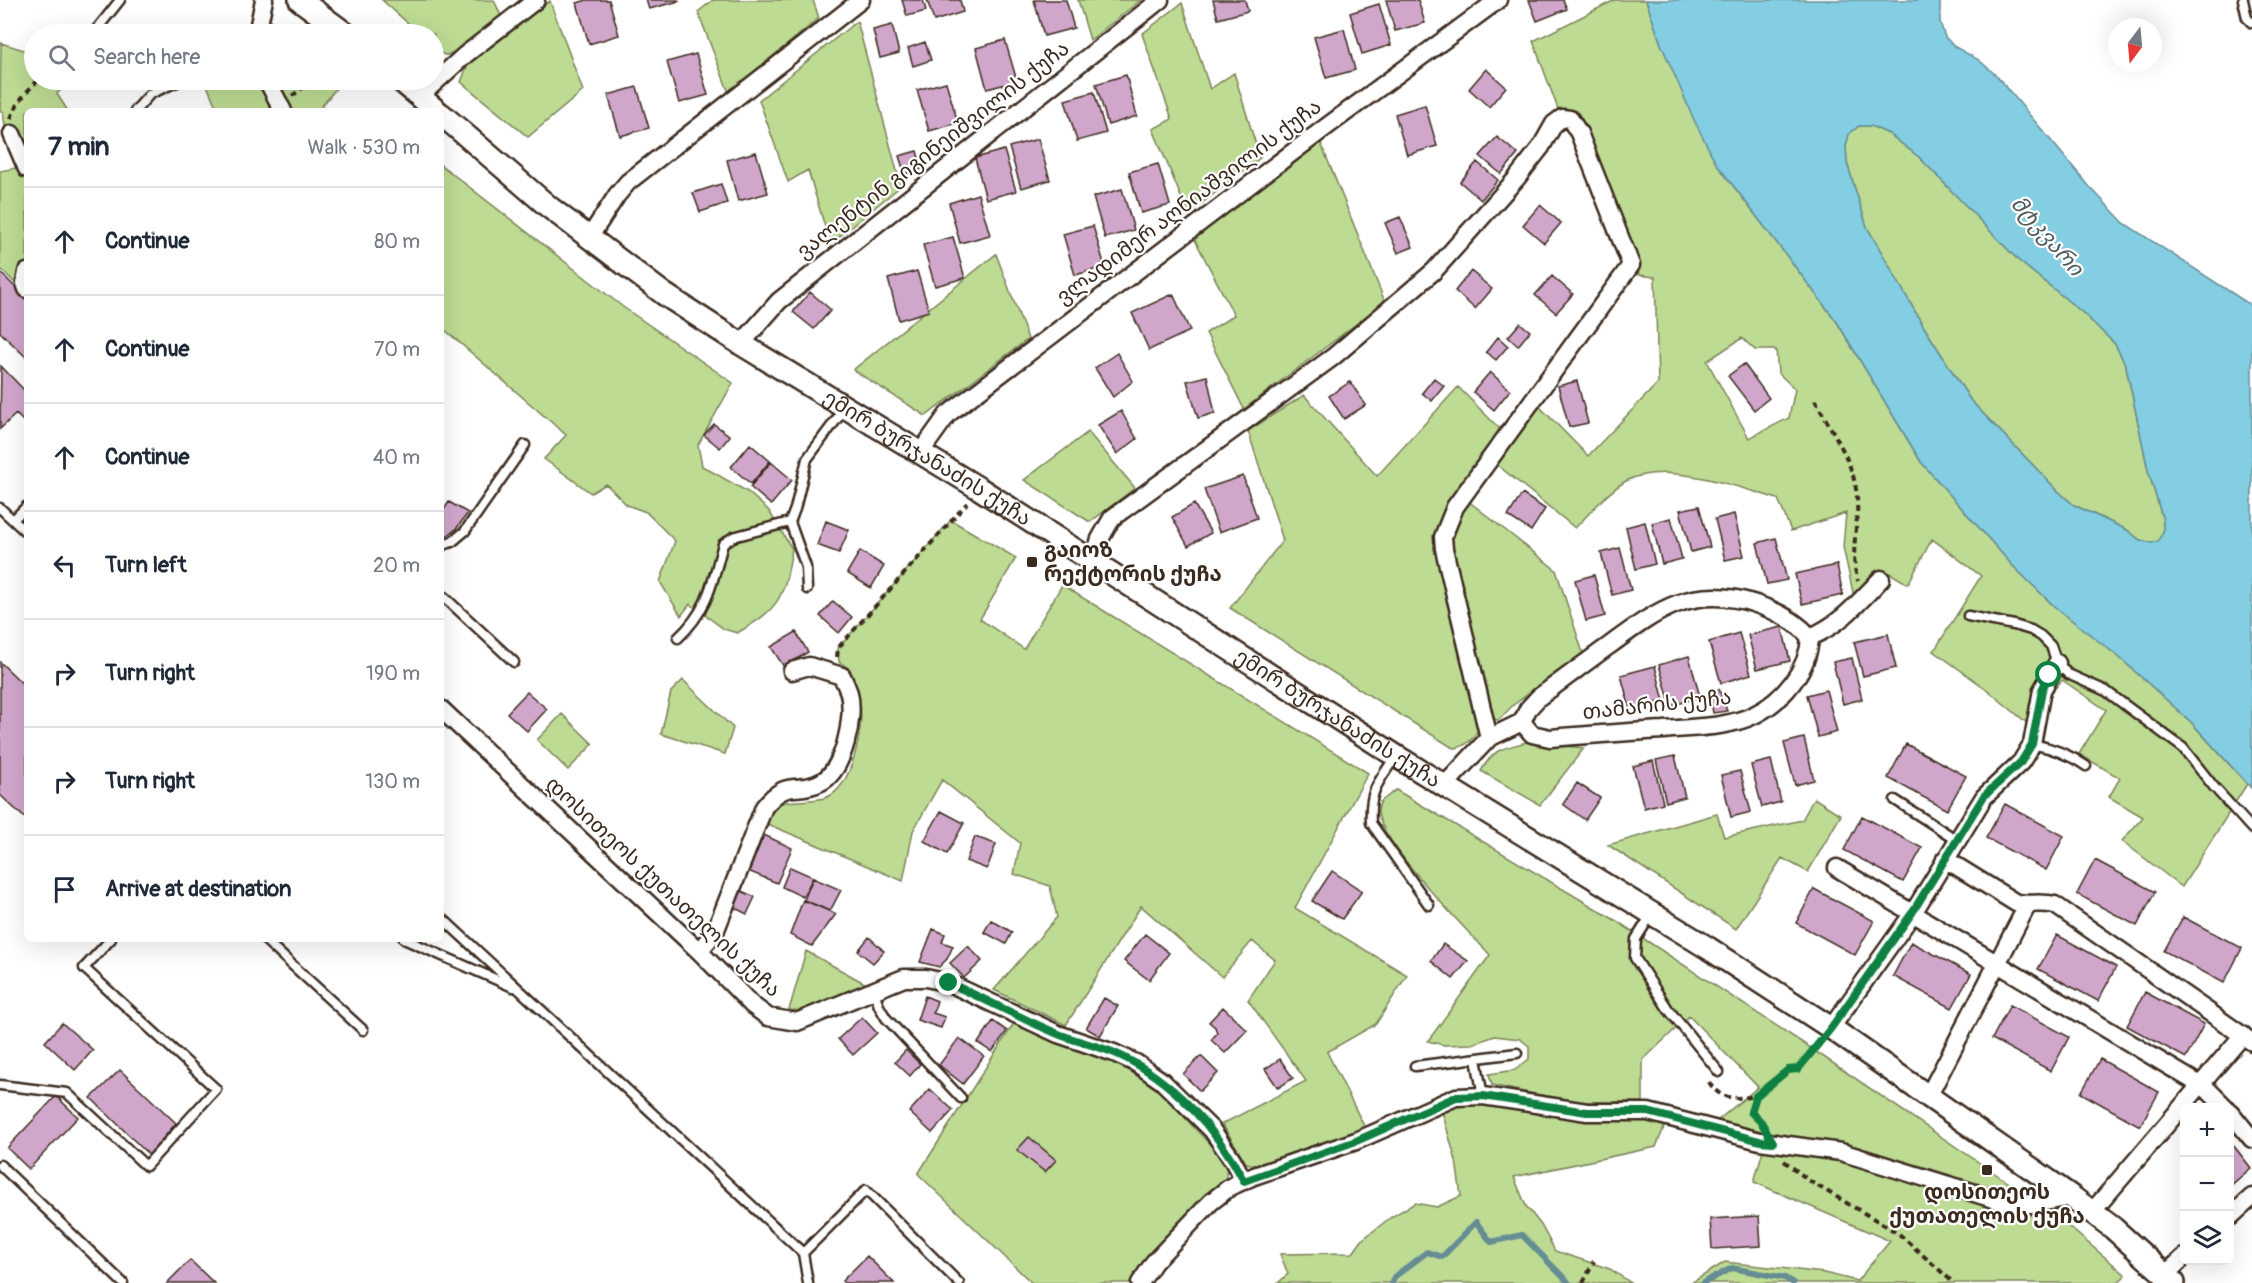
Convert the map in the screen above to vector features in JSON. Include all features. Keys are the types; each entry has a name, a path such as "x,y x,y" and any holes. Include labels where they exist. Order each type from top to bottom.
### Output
{"street":[{"path":"258,24 264,0"},
{"path":"300,0 332,24"},
{"path":"444,74 536,0"},
{"path":"589,238 628,182 861,0"},
{"name":"ვალენტინ გიგინეიშვილის ქუჩა","path":"741,344 779,300 1160,0"},
{"name":"ვლადიმერ აღნიაშვილის ქუჩა","path":"920,453 948,414 1322,130 1498,0"},
{"path":"272,90 281,108"},
{"path":"412,90 434,108"},
{"path":"420,96 427,90"},
{"name":"ემირ ბურჯანაძის ქუჩა","path":"444,117 549,207 664,294 741,344 980,489 1396,756 1831,1028 2072,1197 2170,1279"},
{"path":"1093,561 1100,539 1112,518 1333,357 1434,271 1516,179 1541,147 1554,124 1562,118 1570,119 1579,133 1631,265 1455,507 1443,537 1489,738"},
{"path":"12,134 24,162"},
{"path":"1810,637 1827,630 1849,614 1881,579"},
{"name":"თამარის ქუჩა","path":"1707,597 1734,597 1766,608 1798,624 1810,637 1809,649 1802,669 1782,694 1755,715 1725,724 1550,738 1532,734 1522,722 1528,709 1539,697 1645,619 1674,604 1707,597"},
{"path":"1831,1028 1912,913 1984,796 2021,762 2032,744 2042,690 2057,663"},
{"path":"699,951 715,932 764,807 774,794 783,789 818,784 826,778 836,766 849,731 850,695 842,676 809,666 792,671"},
{"name":"დოსითეოს ქუთათელის ქუჩა","path":"444,712 699,951 752,1005 768,1017 797,1022 904,978 926,978 949,983 1058,1034 1136,1063 1162,1081 1212,1130 1232,1158 1244,1181"},
{"path":"1444,786 1489,738 1522,722"},
{"path":"1945,859 2016,903 2043,902 2055,905 2247,1038 2200,1085 2092,1212"},
{"path":"1837,868 2200,1085 2221,1103"},
{"path":"1929,1095 2028,904"},
{"path":"1140,1283 1154,1262 1211,1202 1230,1188 1356,1141 1456,1097 1483,1096 1587,1112 1648,1112 1760,1141 1817,1147 1849,1154 2010,1204 2034,1204 2072,1197"},
{"path":"2234,1118 2252,1139"},
{"path":"2234,1213 2252,1197"},
{"path":"2170,1279 2180,1263"}],"lane":[{"path":"101,24 120,0"},
{"path":"2242,0 2247,18 2252,23"},
{"path":"138,108 150,94 159,90"},
{"path":"807,589 806,567 790,522 807,459 846,408"},
{"path":"444,545 452,542 465,531 525,445"},
{"path":"0,508 24,530"},
{"path":"13,520 24,509"},
{"path":"678,638 694,623 707,599 723,544 733,537 790,522"},
{"path":"444,597 514,662"},
{"path":"1968,616 2031,630 2051,646 2057,663 2068,674 2106,691 2184,748 2214,787 2252,829"},
{"path":"2032,744 2068,754 2086,766"},
{"path":"1396,756 1373,791 1370,807 1371,823 1429,905"},
{"path":"1895,800 1957,840"},
{"path":"1651,914 1636,939 1635,958 1668,1009 1719,1072"},
{"path":"444,920 803,1253 808,1283"},
{"path":"0,1085 67,1093 146,1166 216,1089 84,968 108,942"},
{"path":"267,942 363,1030"},
{"path":"411,942 519,989"},
{"path":"874,991 886,1018 961,1098"},
{"path":"1415,1066 1517,1053"},
{"path":"1476,1059 1483,1096"},
{"path":"0,1165 123,1283"},
{"path":"803,1253 866,1190 959,1283"}],"path":[{"path":"12,134 10,121 13,112 28,90"},
{"path":"281,108 301,90"},
{"path":"1815,400 1850,466 1857,495 1858,521 1853,566 1863,598"},
{"path":"842,676 837,657 838,648 980,489"},
{"path":"1710,1061 1706,1071 1708,1081 1713,1089 1722,1096 1737,1099 1756,1096 1788,1070 1798,1069 1831,1028"},
{"path":"1756,1096 1751,1112 1761,1122 1785,1164 1811,1182 1898,1233 1954,1283"},
{"path":"1584,1282 1594,1261"}],"green space":[{"path":"382,0 494,0 501,16 465,45 445,55 444,24 409,24"},
{"path":"713,0 813,0 819,18 729,93 698,12"},
{"path":"1078,0 1141,0 1090,40"},
{"path":"1615,0 1646,0 1661,44 1716,163 1837,322 1921,462 2012,565 2055,607 2120,658 2190,721 2247,784 2182,887 2122,841 2143,817 2109,797 2120,778 2079,754 2106,710 2062,680 2027,723 1985,688 1934,651 1981,576 1932,539 1908,584 1888,572 1870,577 1854,597 1843,547 1846,513 1791,531 1778,499 1723,482 1681,474 1660,473 1642,475 1626,481 1605,497 1575,528 1495,463 1536,403 1588,456 1658,383 1655,277 1639,275 1583,124 1566,110 1558,109 1533,41","holes":["1742,338 1755,350 1776,350 1778,373 1795,389 1789,418 1749,438 1707,361"]},
{"path":"550,1 583,91 528,137 461,82 468,64"},
{"path":"1182,3 1210,89 1234,73 1260,158 1188,214 1153,129 1172,119 1142,34"},
{"path":"857,21 901,186 830,244 808,170 788,182 759,100"},
{"path":"1,43 24,50 24,90 60,90 57,94 66,108 24,108 24,152 6,135 3,111 0,111"},
{"path":"209,90 264,90 274,108 217,108"},
{"path":"280,90 335,90 320,108 289,108"},
{"path":"1859,126 1871,126 1889,134 1919,157 2019,261 2082,312 2115,344 2126,366 2148,470 2163,520 2163,532 2158,541 2152,543 2140,540 2127,530 2074,505 1971,401 1924,327 1867,227 1847,163 1846,146 1849,133"},
{"path":"1320,141 1385,302 1244,409 1206,333 1234,315 1194,238"},
{"path":"21,167 24,174 22,290 0,268 0,171"},
{"path":"444,167 623,307 733,383 698,445 702,466 748,492 769,511 792,549 783,590 772,608 737,633 724,629 690,604 681,616 660,582 675,541 646,512 627,505 606,484 591,493 544,459 566,435 445,330"},
{"path":"996,254 1028,339 926,416 853,370"},
{"path":"1458,387 1501,430 1443,512 1435,534 1479,727 1469,742 1453,748 1230,608 1283,540 1248,431 1304,395 1377,476"},
{"path":"1088,432 1135,488 1090,522 1024,480"},
{"path":"1467,500 1556,570 1583,653 1512,706 1499,720 1491,719 1451,561 1449,532"},
{"path":"951,520 1016,558 980,619 1024,649 1062,585 1368,773 1295,908 1407,975 1376,1024 1327,1052 1364,1126 1338,1139 1259,1166 1246,1163 1222,1124 1306,1081 1248,1000 1275,960 1252,941 1222,977 1141,906 1066,1025 994,990 1057,917 1050,886 1014,874 1020,843 942,780 913,831 903,881 765,823 770,810 777,804 827,797 843,782 858,742 861,715 850,669 839,662 838,648"},
{"path":"683,680 733,728 725,754 661,734 671,692"},
{"path":"562,714 593,744 568,770 537,740"},
{"path":"1527,742 1584,748 1540,805 1481,771 1495,753"},
{"path":"1396,790 1615,920 1812,1049 2018,1189 2013,1194 1855,1146 1765,1134 1717,1121 1758,1087 1689,1016 1643,1060 1643,1102 1570,1102 1492,1085 1489,1074 1515,1070 1529,1059 1529,1046 1520,1039 1495,1036 1472,1044 1444,1045 1428,1041 1490,955 1445,907 1392,843 1382,825 1378,811 1380,802"},
{"path":"1814,798 1841,815 1808,872 1782,858 1736,929 1608,845 1717,814 1724,837 1802,820"},
{"path":"806,951 868,985 809,1011 789,1010"},
{"path":"1016,1020 1125,1064 1161,1092 1218,1153 1227,1167 1225,1182 1153,1252 1130,1283 1032,1283 918,1174"},
{"path":"1486,1104 1666,1123 1656,1147 1514,1177 1526,1206 1541,1225 1555,1251 1610,1269 1631,1283 1278,1283 1288,1274 1280,1254 1353,1253 1363,1239 1391,1217 1415,1203 1437,1207 1461,1196 1456,1161 1441,1108"},
{"path":"1763,1150 1841,1158 1938,1185 2019,1213 2062,1221 2126,1275 2117,1283 1691,1283 1725,1262 1824,1273 1857,1281 1890,1241 1754,1182"}],"water":[{"name":"მტკვარი","path":"1646,0 1940,0 1940,22 1945,37 1955,47 1979,60 1997,76 2089,186 2124,223 2252,306 2252,789 2190,721 2120,658 2055,607 2012,565 1921,462 1837,322 1716,163 1695,122 1661,44","holes":["1859,126 1871,126 1889,134 1919,157 2019,261 2082,312 2115,344 2126,366 2148,470 2163,520 2163,532 2158,541 2152,543 2140,540 2127,530 2074,505 1971,401 1924,327 1867,227 1847,163 1846,146 1849,134"]}],"building":[{"path":"587,0 609,0 619,35 589,44 577,3"},
{"path":"646,0 678,0 679,1 649,9"},
{"path":"902,0 923,0 926,11 907,16"},
{"path":"927,0 960,0 963,12 934,21"},
{"path":"1034,0 1066,0 1074,28 1044,36"},
{"path":"1213,0 1245,0 1248,11 1218,19"},
{"path":"1386,0 1418,0 1425,23 1395,31"},
{"path":"1529,0 1563,0 1567,9 1537,21"},
{"path":"1379,4 1391,45 1362,54 1350,13"},
{"path":"892,25 899,53 880,58 873,30"},
{"path":"1344,29 1355,70 1326,78 1314,37"},
{"path":"1005,40 1017,81 987,89 976,48"},
{"path":"925,42 931,60 913,66 908,48"},
{"path":"696,54 708,95 679,103 667,62"},
{"path":"1486,69 1506,87 1489,107 1469,89"},
{"path":"1126,75 1137,116 1108,125 1096,84"},
{"path":"946,82 958,123 929,131 917,90"},
{"path":"637,87 649,128 620,136 608,95"},
{"path":"1094,92 1106,133 1077,141 1065,100"},
{"path":"1425,105 1437,146 1407,155 1395,114"},
{"path":"1497,137 1518,154 1501,174 1480,156"},
{"path":"1038,139 1050,180 1021,188 1009,147"},
{"path":"1004,150 1016,191 986,199 975,158"},
{"path":"917,151 922,169 905,174 899,156"},
{"path":"756,152 768,193 738,201 727,160"},
{"path":"1477,162 1498,180 1481,200 1460,182"},
{"path":"1158,164 1170,205 1141,213 1129,172"},
{"path":"721,184 727,203 700,212 693,193"},
{"path":"1122,189 1134,230 1105,238 1093,197"},
{"path":"978,194 990,235 960,243 949,203"},
{"path":"1540,205 1561,223 1544,243 1523,225"},
{"path":"1400,217 1413,247 1398,253 1385,223"},
{"path":"1093,226 1105,267 1075,275 1063,234"},
{"path":"953,237 965,278 935,286 923,245"},
{"path":"917,271 929,311 899,320 888,279"},
{"path":"1471,271 1492,289 1475,309 1455,291"},
{"path":"0,272 24,296 24,355 0,332"},
{"path":"1552,276 1573,294 1556,313 1535,295"},
{"path":"810,292 831,310 814,329 793,312"},
{"path":"1173,294 1190,331 1149,350 1132,313"},
{"path":"1520,323 1530,331 1518,346 1508,337"},
{"path":"1498,337 1508,346 1496,360 1486,352"},
{"path":"1117,353 1133,381 1113,397 1095,368"},
{"path":"1744,364 1769,398 1754,410 1728,376"},
{"path":"1,366 24,390 24,422 16,414 0,429"},
{"path":"1490,372 1510,390 1494,410 1473,392"},
{"path":"1207,376 1215,413 1198,418 1187,381"},
{"path":"1434,378 1444,386 1432,401 1422,393"},
{"path":"1577,381 1588,423 1569,427 1558,386"},
{"path":"1350,382 1366,405 1344,419 1329,396"},
{"path":"1121,411 1137,439 1117,454 1098,425"},
{"path":"714,424 730,436 720,448 704,435"},
{"path":"750,444 770,461 751,484 731,467"},
{"path":"771,462 792,480 771,505 750,487"},
{"path":"1243,476 1257,518 1219,532 1204,489"},
{"path":"1522,494 1545,509 1531,531 1508,516"},
{"path":"449,502 468,513 456,529 447,536 444,534 444,510"},
{"path":"1194,504 1211,533 1188,546 1172,517"},
{"path":"1699,506 1710,547 1691,552 1680,510"},
{"path":"1734,514 1744,556 1725,560 1715,519"},
{"path":"1671,518 1682,559 1662,564 1652,523"},
{"path":"826,521 849,530 839,553 817,545"},
{"path":"1645,522 1655,564 1636,569 1626,527"},
{"path":"1776,538 1787,580 1767,584 1757,543"},
{"path":"1620,548 1631,590 1612,595 1601,553"},
{"path":"860,551 884,566 871,588 847,573"},
{"path":"1837,565 1843,595 1802,604 1795,574"},
{"path":"1594,575 1605,616 1586,621 1575,580"},
{"path":"833,601 852,617 839,633 820,616"},
{"path":"1782,627 1790,661 1757,669 1748,635"},
{"path":"796,632 808,652 784,667 771,647"},
{"path":"1739,633 1751,674 1721,683 1709,642"},
{"path":"1888,634 1896,668 1863,676 1854,642"},
{"path":"1689,656 1700,697 1671,706 1659,665"},
{"path":"1852,658 1862,699 1843,704 1833,662"},
{"path":"0,662 24,685 24,817 0,795"},
{"path":"1655,666 1664,701 1630,709 1621,675"},
{"path":"1719,689 1727,711 1713,713 1709,691"},
{"path":"1826,690 1837,732 1818,737 1807,695"},
{"path":"527,692 547,709 527,731 507,713"},
{"path":"1804,738 1814,780 1795,785 1784,743"},
{"path":"1906,744 1966,776 1947,810 1888,778"},
{"path":"1675,756 1685,797 1666,802 1656,760"},
{"path":"1771,760 1781,802 1762,807 1751,765"},
{"path":"1653,761 1663,803 1644,808 1633,766"},
{"path":"1740,771 1751,812 1731,817 1721,775"},
{"path":"1577,783 1600,798 1585,820 1563,804"},
{"path":"2005,804 2064,836 2046,870 1986,838"},
{"path":"941,811 964,823 947,854 924,841"},
{"path":"1862,816 1922,848 1903,882 1844,850"},
{"path":"764,835 792,848 777,883 748,871"},
{"path":"975,837 996,844 987,869 966,861"},
{"path":"2095,860 2155,892 2137,926 2077,894"},
{"path":"790,867 813,877 803,897 782,887"},
{"path":"1332,871 1362,891 1342,919 1312,901"},
{"path":"813,878 841,890 830,911 804,900"},
{"path":"1814,889 1874,921 1855,955 1796,923"},
{"path":"739,890 755,897 747,914 731,906"},
{"path":"803,900 836,914 812,946 790,935"},
{"path":"2183,917 2242,948 2224,983 2164,951"},
{"path":"991,920 1012,932 1006,944 984,932"},
{"path":"933,929 945,934 942,942 953,946 947,959 939,967 920,962"},
{"path":"1145,934 1169,953 1149,980 1124,961"},
{"path":"2057,935 2116,967 2098,1001 2038,969"},
{"path":"869,937 884,951 873,963 858,951"},
{"path":"1911,942 1971,974 1952,1008 1893,976"},
{"path":"1443,944 1468,961 1453,979 1431,961"},
{"path":"968,946 982,961 964,978 950,963"},
{"path":"2145,992 2204,1024 2186,1058 2127,1026"},
{"path":"925,996 937,1001 933,1013 945,1017 941,1028 917,1020"},
{"path":"1104,998 1118,1006 1100,1036 1086,1028"},
{"path":"2010,1005 2069,1037 2051,1071 1992,1039"},
{"path":"1223,1007 1247,1030 1225,1053 1211,1040 1217,1033 1215,1027 1209,1022"},
{"path":"862,1017 877,1033 853,1055 838,1039"},
{"path":"993,1021 1007,1031 992,1052 978,1043"},
{"path":"62,1023 93,1050 75,1070 45,1042"},
{"path":"959,1038 984,1056 963,1084 939,1065"},
{"path":"906,1050 920,1064 910,1076 895,1062"},
{"path":"1201,1056 1218,1073 1200,1091 1183,1074"},
{"path":"1280,1059 1293,1078 1278,1088 1265,1069"},
{"path":"2100,1059 2159,1092 2140,1126 2081,1093"},
{"path":"120,1070 176,1123 149,1155 91,1098"},
{"path":"930,1089 953,1110 932,1133 909,1112"},
{"path":"56,1096 78,1117 29,1169 7,1148"},
{"path":"1029,1137 1056,1160 1045,1172 1017,1150"},
{"path":"2234,1146 2251,1168 2234,1183"},
{"path":"1759,1216 1761,1246 1712,1249 1710,1219"},
{"path":"867,1256 894,1283 844,1283 842,1281"},
{"path":"190,1260 214,1283 167,1283"}],"waterway":[{"path":"1392,1283 1394,1277 1427,1252 1442,1257 1476,1222 1491,1242 1522,1235 1569,1283"},
{"path":"1703,1283 1732,1268 1785,1278 1793,1283"}],"place":[{"name":"გაიოზ რექტორის ქუჩა","path":"1032,562"},
{"name":"დოსითეოს ქუთათელის ქუჩა","path":"1987,1170"}],"route":[{"path":"949,983 1058,1034 1136,1063 1162,1081 1212,1130 1232,1158 1244,1181 1356,1141 1456,1097 1483,1096 1587,1112 1648,1112 1760,1141 1773,1142 1761,1122 1751,1112 1756,1096 1788,1070 1798,1069 1805,1061 1842,1013 1912,913 1984,796 2021,762 2032,744 2042,690 2049,675"}]}
